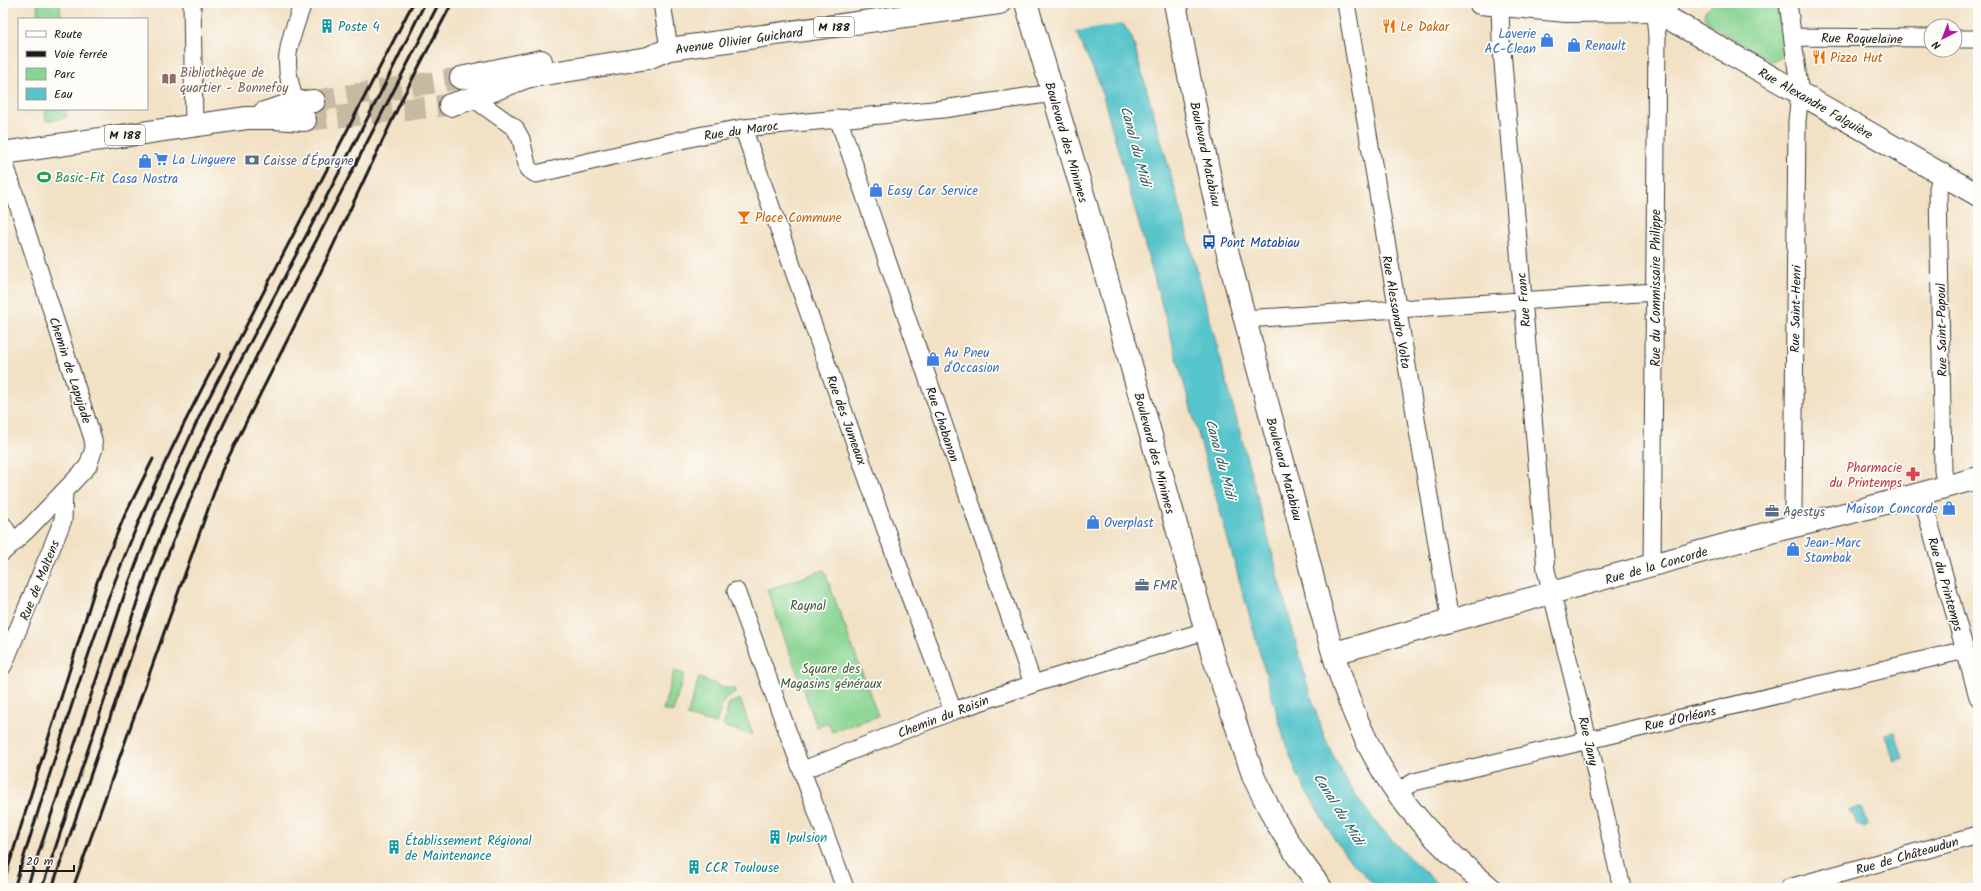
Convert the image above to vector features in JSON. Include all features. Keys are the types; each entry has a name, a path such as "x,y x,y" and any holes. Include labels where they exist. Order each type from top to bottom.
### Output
{"main road":[{"name":"Avenue Olivier Guichard","path":"461,78 533,62 644,47 669,49 999,3"},
{"name":"Boulevard des Minimes","path":"1026,3 1053,93 1205,631 1254,778 1275,820 1298,858 1321,888"},
{"name":"Boulevard Matabiau","path":"1175,3 1212,185 1245,319 1334,653 1362,731 1377,762 1397,792 1446,849 1490,888"},
{"path":"1490,4 1566,7 1659,5"},
{"name":"Rue Alexandre Falguière","path":"1659,5 1800,94 1978,195"},
{"name":"Avenue Olivier Guichard","path":"450,105 526,78 648,58 669,49"},
{"name":"M 188","path":"247,118 274,118 305,108"},
{"name":"M 188","path":"3,153 247,118 305,108"},
{"name":"Rue de la Concorde","path":"1334,653 1552,594 1796,525 1978,478"}],"street":[{"path":"192,3 194,125"},
{"path":"303,3 288,46 286,66 290,86 305,108"},
{"path":"662,3 669,49"},
{"name":"Rue Alessandro Volta","path":"1346,3 1396,310 1450,621"},
{"name":"Rue Saint-Henri","path":"1788,3 1800,94 1798,121 1793,512 1796,525"},
{"name":"Rue Franc","path":"1490,4 1501,39 1546,570 1552,594"},
{"name":"Rue du Commissaire Philippe","path":"1652,566 1657,37 1659,5"},
{"name":"Rue Roquelaine","path":"1793,37 1923,38"},
{"path":"1963,39 1978,39"},
{"name":"Rue du Maroc","path":"473,98 515,128 521,139 528,169 536,174 703,135 743,128 949,108 1053,93"},
{"name":"Rue Chabanon","path":"838,118 1033,684"},
{"name":"Rue des Jumeaux","path":"743,128 904,581 953,711"},
{"name":"Chemin de Lapujade","path":"3,158 93,439 94,448 88,466 8,548"},
{"name":"Rue Saint-Papoul","path":"1942,175 1938,188 1943,471 1946,486"},
{"path":"1245,319 1655,292"},
{"name":"Rue de Maltens","path":"3,666 63,520 64,491"},
{"name":"Rue du Printemps","path":"1921,493 1978,697"},
{"path":"3,525 8,548"},
{"path":"736,591 803,770 845,888"},
{"name":"Rue Jany","path":"1552,594 1589,740 1622,888"},
{"name":"Chemin du Raisin","path":"803,770 953,711 1033,684 1205,631"},
{"name":"Rue d'Orléans","path":"1397,792 1414,782 1965,650"},
{"name":"Rue de Châteaudun","path":"1789,888 1978,835"}],"green space":[{"path":"37,3 60,3 61,18 38,18"},
{"path":"1718,3 1777,3 1784,53 1783,55 1778,59 1770,61 1708,23 1705,16 1708,8"},
{"path":"45,110 66,110 67,118 46,121"},
{"name":"Square des Magasins généraux","path":"824,570 878,716 832,732 829,723 817,727 767,590"},
{"path":"674,671 684,674 673,712 663,710"},
{"path":"699,678 726,688 735,688 736,693 724,701 716,724 687,716"},
{"path":"740,699 753,735 723,726 729,704"}],"water":[{"name":"Canal du Midi","path":"1079,3 1105,10 1116,16 1132,38 1180,207 1306,680 1325,737 1333,755 1355,794 1380,828 1443,888 1377,888 1350,860 1335,840 1298,776 1285,742 1099,82 1076,32"},
{"path":"1895,732 1903,758 1894,761 1886,734"},
{"path":"1858,807 1862,808 1868,824 1865,828 1857,825 1854,816 1849,812 1850,809"}],"pier":[{"path":"1077,3 1113,3 1114,10 1126,23 1074,32"}],"tunnel":[{"path":"314,101 461,78"},
{"path":"305,120 450,105"}],"railway":[{"path":"27,888 125,593 158,507 200,415 413,3"},
{"path":"42,888 148,569 175,499 231,379 376,102 425,3"},
{"path":"52,888 141,627 172,544 208,457 257,355 439,3"},
{"path":"73,888 222,470 307,301 404,95 452,3"},
{"path":"14,888 89,653 123,560 160,473 220,354"},
{"path":"3,884 97,582 124,517 153,459"}],"place":[{"name":"Poste 4","path":"327,26"},
{"name":"Le Dakar","path":"1389,26"},
{"name":"Laverie AC-Clean","path":"1547,40"},
{"name":"Renault","path":"1574,45"},
{"name":"Pizza Hut","path":"1819,57"},
{"name":"Bibliothèque de quartier - Bonnefoy","path":"169,79"},
{"name":"La Linguere","path":"161,159"},
{"name":"Caisse d'Épargne","path":"252,160"},
{"name":"Casa Nostra","path":"145,161"},
{"name":"Basic-Fit","path":"44,177"},
{"name":"Easy Car Service","path":"876,190"},
{"name":"Place Commune","path":"744,217"},
{"name":"Pont Matabiau","path":"1209,242"},
{"name":"Au Pneu d'Occasion","path":"933,359"},
{"name":"Pharmacie du Printemps","path":"1913,474"},
{"name":"Maison Concorde","path":"1949,508"},
{"name":"Agestys","path":"1772,511"},
{"name":"Overplast","path":"1093,522"},
{"name":"Jean-Marc Stambak","path":"1793,549"},
{"name":"FMR","path":"1142,585"},
{"name":"1pulsion","path":"775,837"},
{"name":"Établissement Régional de Maintenance","path":"394,847"},
{"name":"CCR Toulouse","path":"694,867"}],"park label":[{"name":"Raynal","path":"808,605"}]}
